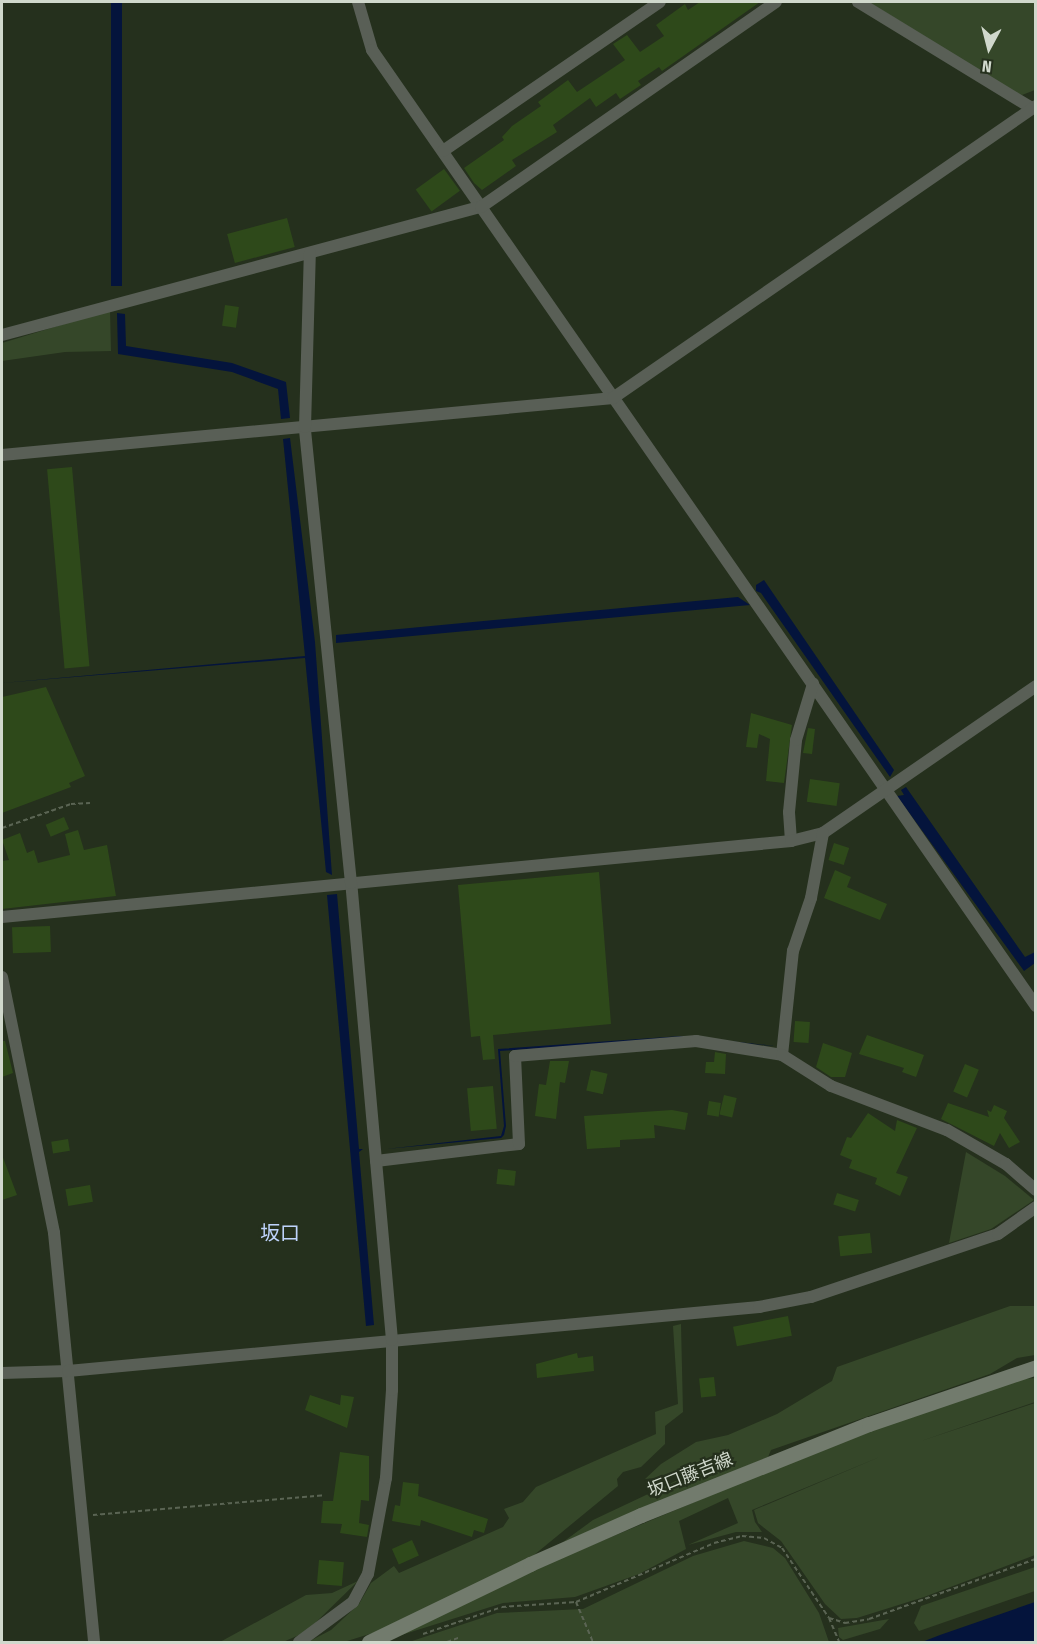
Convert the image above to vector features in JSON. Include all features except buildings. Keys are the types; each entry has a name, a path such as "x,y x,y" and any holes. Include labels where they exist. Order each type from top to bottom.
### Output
{"main road":[{"name":"坂口藤吉線","path":"369,1642 530,1564 641,1515 869,1424 1035,1367"}],"street":[{"path":"358,2 372,50 1035,1006"},
{"path":"443,151 660,2"},
{"path":"2,335 481,207 776,2"},
{"path":"2,455 613,398 1033,106 858,2"},
{"path":"299,1642 353,1602 368,1574 386,1478 392,1340 351,883 306,427 310,253"},
{"path":"791,841 789,812 796,740 813,684"},
{"path":"2,917 791,841 823,834 1035,686"},
{"path":"782,1055 793,951 810,898 823,834"},
{"path":"2,976 54,1233 94,1642"},
{"path":"376,1161 519,1144 515,1056 696,1041 782,1055 831,1086 947,1130 1006,1164 1035,1190"},
{"path":"2,1373 68,1371 392,1340 685,1317 790,1301 998,1234 1035,1207"}],"path":[{"path":"2,828 71,804 90,803"},
{"path":"82,1516 324,1495"},
{"path":"421,1634 502,1607 576,1602 714,1543 742,1536 764,1538 782,1548 827,1616 839,1642"},
{"path":"827,1616 845,1623 869,1619 1035,1559"},
{"path":"576,1602 593,1642"},
{"path":"447,1642 458,1638"}],"green space":[{"path":"869,2 1035,2 1035,90 1022,95 1012,91"},
{"path":"110,310 111,351 65,352 2,361 2,343"},
{"path":"966,1152 1005,1176 1034,1200 991,1229 949,1243"},
{"path":"1010,1306 1035,1306 1035,1355 1017,1358 990,1374 771,1450 768,1457 563,1542 593,1520 682,1478 691,1465 669,1477 645,1479 661,1464 696,1442 728,1435 777,1414 832,1381 837,1367"},
{"path":"681,1324 683,1412 665,1426 665,1444 641,1467 623,1472 617,1479 618,1486 528,1560 376,1632 344,1642 308,1642 331,1630 359,1604 371,1583 394,1566 399,1573 503,1527 509,1518 504,1509 523,1502 536,1487 656,1434 655,1412 678,1404 673,1326"},
{"path":"1035,1378 1035,1402 921,1441 1035,1403 1035,1555 924,1597 857,1618 841,1619 825,1604 781,1541 758,1523 754,1510 882,1456 752,1510 755,1522 762,1532 736,1532 688,1545 738,1523 728,1498 679,1521 686,1549 639,1574 575,1597 503,1603 392,1638 504,1582 852,1436 1014,1380"},
{"path":"744,1541 773,1548 785,1558 819,1613 829,1642 409,1642 497,1613 583,1609 693,1556"},
{"path":"1035,1567 1035,1591 919,1631 914,1623 921,1606"},
{"path":"358,1581 306,1632 283,1642 220,1642 306,1595 332,1593"},
{"path":"889,1619 880,1629 843,1640 839,1637 838,1628"}],"water":[{"path":"111,2 122,2 122,286 111,286"},
{"path":"117,313 125,314 126,346 232,363 286,382 290,418 281,419 278,389 232,372 118,354"},
{"path":"290,438 315,642 332,875 326,872 305,658 2,683 305,656 283,439"},
{"path":"764,580 894,770 890,777 761,593 756,591 756,585"},
{"path":"738,597 750,605 336,643 336,635"},
{"path":"906,787 1025,957 1035,952 1035,963 1024,971 897,796 904,795 901,790"},
{"path":"337,894 359,1149 363,1149 359,1152 374,1325 366,1326 327,895"},
{"path":"681,1036 775,1046 680,1038 500,1051 506,1126 501,1138 386,1149 501,1136 504,1126 498,1049"},
{"path":"1035,1602 1035,1642 922,1642 940,1635"}],"district":[{"name":"坂口","path":"280,1233"}]}
